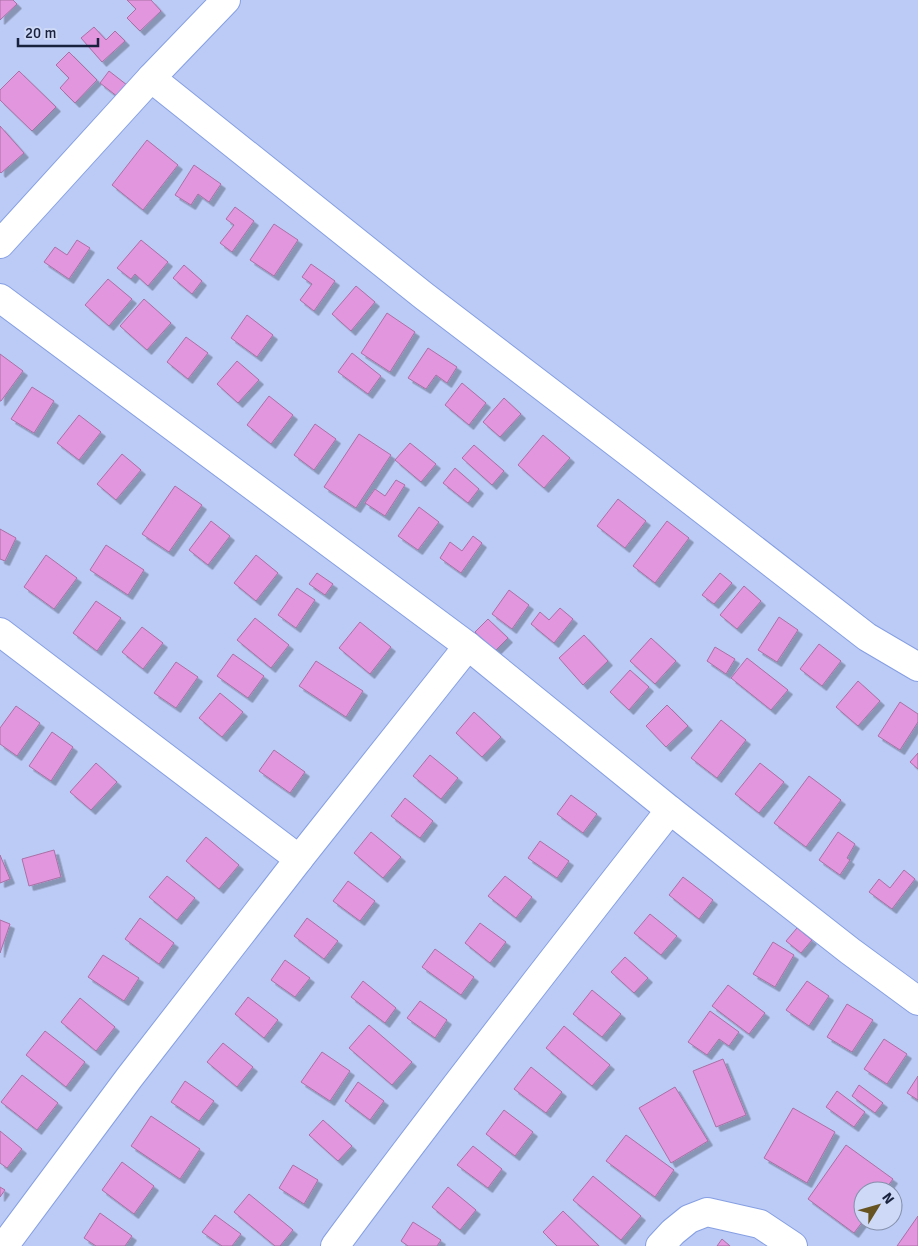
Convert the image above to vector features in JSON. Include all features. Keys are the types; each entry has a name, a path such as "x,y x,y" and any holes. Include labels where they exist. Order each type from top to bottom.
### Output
{"street":[{"path":"0,244 150,78 226,0"},
{"path":"150,78 424,296 859,631 918,666"},
{"path":"0,298 468,646 670,810 850,951 918,1001"},
{"path":"0,632 299,859"},
{"path":"4,1246 129,1078 468,646"},
{"path":"335,1246 412,1142 670,810"},
{"path":"660,1246 689,1219 707,1212 760,1224 793,1246"}],"building":[{"path":"0,0 13,0 17,4 0,20"},
{"path":"127,0 151,0 161,11 140,31 127,18 136,9"},
{"path":"94,27 106,40 115,31 125,41 102,62 81,38"},
{"path":"69,52 97,80 75,103 60,88 69,78 56,65"},
{"path":"19,71 56,107 32,131 0,100 0,90"},
{"path":"109,71 127,85 118,97 100,83"},
{"path":"0,126 24,153 1,173 0,172"},
{"path":"147,140 178,165 143,210 112,185"},
{"path":"194,165 221,184 209,202 198,194 191,205 175,195"},
{"path":"235,207 254,221 232,252 220,243 234,225 226,219"},
{"path":"274,224 298,240 274,276 250,260"},
{"path":"77,240 90,248 69,279 44,262 55,247 67,255"},
{"path":"141,240 168,262 148,286 135,274 131,279 117,268"},
{"path":"311,264 335,281 314,311 300,300 312,284 302,277"},
{"path":"184,265 202,281 192,294 173,278"},
{"path":"108,279 132,299 109,326 85,305"},
{"path":"356,286 375,302 351,331 332,314"},
{"path":"144,299 171,323 147,350 120,326"},
{"path":"387,313 415,332 390,372 361,353"},
{"path":"247,315 273,335 257,357 231,338"},
{"path":"186,337 208,353 188,379 167,362"},
{"path":"428,348 457,367 447,383 436,375 426,389 408,378"},
{"path":"352,353 381,376 368,394 338,372"},
{"path":"0,354 23,371 1,401 0,401"},
{"path":"237,361 259,380 238,403 217,384"},
{"path":"462,383 486,403 469,425 445,405"},
{"path":"32,387 54,401 34,433 11,419"},
{"path":"269,396 293,415 271,444 247,425"},
{"path":"504,398 521,414 500,437 483,422"},
{"path":"79,415 101,432 79,460 57,443"},
{"path":"315,424 336,439 314,470 294,455"},
{"path":"359,434 391,455 356,508 324,487"},
{"path":"543,435 570,458 544,488 518,465"},
{"path":"410,443 436,464 421,482 395,460"},
{"path":"474,445 504,471 492,485 462,458"},
{"path":"122,454 141,470 116,500 97,484"},
{"path":"455,468 479,489 468,503 443,483"},
{"path":"396,480 405,485 385,516 365,503 375,489 385,496"},
{"path":"175,486 202,505 169,552 142,534"},
{"path":"618,499 646,521 625,548 597,526"},
{"path":"419,507 439,522 418,550 398,536"},
{"path":"211,521 230,536 208,565 189,550"},
{"path":"667,521 689,538 655,583 633,566"},
{"path":"0,529 16,538 5,561 0,559"},
{"path":"473,536 482,543 461,573 440,558 450,542 462,551"},
{"path":"106,545 144,570 128,595 90,570"},
{"path":"46,555 77,578 54,609 24,587"},
{"path":"256,555 278,573 256,601 234,583"},
{"path":"317,573 333,584 325,595 309,584"},
{"path":"720,573 732,583 714,604 702,595"},
{"path":"744,586 761,601 737,629 720,615"},
{"path":"297,588 315,600 296,628 278,615"},
{"path":"509,590 529,605 512,629 492,614"},
{"path":"96,601 121,618 97,651 73,633"},
{"path":"560,608 573,619 554,643 531,624 540,612 549,620"},
{"path":"779,617 798,630 777,662 758,650"},
{"path":"255,618 289,645 271,668 237,640"},
{"path":"488,619 508,638 495,651 475,632"},
{"path":"360,622 391,647 370,674 339,648"},
{"path":"142,627 163,643 143,669 122,652"},
{"path":"584,635 608,661 583,685 559,658"},
{"path":"651,638 676,661 655,684 630,661"},
{"path":"819,644 841,661 822,686 800,669"},
{"path":"715,647 735,659 726,674 707,661"},
{"path":"233,654 264,676 248,698 217,676"},
{"path":"747,658 788,690 771,710 731,678"},
{"path":"316,661 363,691 346,717 299,686"},
{"path":"176,662 198,677 176,708 154,693"},
{"path":"630,670 649,687 629,710 610,692"},
{"path":"858,681 880,701 858,726 836,707"},
{"path":"220,693 243,712 222,737 199,718"},
{"path":"900,702 918,714 918,722 900,750 878,736"},
{"path":"667,705 688,726 666,747 646,726"},
{"path":"16,706 40,723 17,756 0,744 0,728"},
{"path":"474,712 501,737 482,757 456,733"},
{"path":"721,720 746,740 717,778 691,758"},
{"path":"52,732 73,747 51,781 29,766"},
{"path":"274,750 305,772 290,793 259,771"},
{"path":"918,753 918,769 910,762"},
{"path":"430,755 458,778 441,799 413,776"},
{"path":"96,763 117,782 91,810 70,792"},
{"path":"760,763 784,782 759,813 735,794"},
{"path":"809,776 841,800 806,847 774,823"},
{"path":"571,795 597,814 583,833 557,814"},
{"path":"405,798 433,821 420,838 391,816"},
{"path":"371,832 401,857 383,878 354,853"},
{"path":"838,832 855,844 847,858 850,860 840,875 819,860"},
{"path":"206,837 239,865 219,889 186,861"},
{"path":"540,841 569,861 557,878 528,858"},
{"path":"54,850 61,877 29,886 22,859"},
{"path":"0,855 10,879 0,883"},
{"path":"904,870 915,879 892,909 869,892 879,879 890,888"},
{"path":"167,876 195,898 177,920 149,897"},
{"path":"505,876 532,897 516,918 488,896"},
{"path":"683,877 713,900 699,919 669,895"},
{"path":"348,881 375,901 360,921 333,901"},
{"path":"650,914 677,936 661,955 634,933"},
{"path":"140,918 174,943 159,964 125,939"},
{"path":"307,918 338,941 324,959 294,936"},
{"path":"0,920 10,924 0,953"},
{"path":"480,923 506,942 490,963 465,943"},
{"path":"797,928 812,940 801,953 786,941"},
{"path":"773,942 794,955 775,987 753,974"},
{"path":"435,949 474,977 461,995 422,967"},
{"path":"103,955 139,978 124,1001 88,977"},
{"path":"625,957 648,978 634,993 611,972"},
{"path":"285,960 310,978 295,997 271,980"},
{"path":"363,981 396,1008 385,1023 351,997"},
{"path":"807,981 829,996 809,1026 786,1010"},
{"path":"728,985 765,1013 749,1034 712,1006"},
{"path":"592,990 621,1014 602,1037 573,1014"},
{"path":"248,997 278,1020 264,1038 235,1014"},
{"path":"80,998 115,1027 96,1051 61,1022"},
{"path":"420,1001 447,1020 435,1038 407,1018"},
{"path":"847,1004 873,1020 852,1052 827,1037"},
{"path":"710,1011 739,1032 729,1046 719,1039 707,1055 688,1042"},
{"path":"369,1025 412,1062 392,1085 349,1048"},
{"path":"564,1026 610,1065 592,1086 546,1048"},
{"path":"45,1031 85,1062 66,1087 26,1055"},
{"path":"884,1039 907,1054 887,1084 864,1069"},
{"path":"223,1043 253,1067 237,1087 207,1062"},
{"path":"322,1052 350,1071 330,1101 301,1082"},
{"path":"723,1059 746,1115 716,1127 693,1071"},
{"path":"531,1067 562,1092 546,1113 514,1089"},
{"path":"22,1075 58,1103 37,1130 1,1102"},
{"path":"918,1076 918,1100 907,1093"},
{"path":"185,1081 214,1101 199,1121 171,1102"},
{"path":"358,1082 384,1101 370,1120 345,1101"},
{"path":"859,1085 883,1103 875,1113 852,1096"},
{"path":"675,1087 708,1141 671,1163 639,1108"},
{"path":"837,1091 865,1112 854,1127 826,1107"},
{"path":"793,1108 835,1132 807,1183 764,1158"},
{"path":"504,1110 533,1132 515,1156 486,1134"},
{"path":"151,1116 200,1149 180,1179 131,1146"},
{"path":"323,1120 352,1146 338,1161 309,1135"},
{"path":"0,1131 22,1149 7,1168 0,1163"},
{"path":"626,1135 674,1170 655,1197 606,1161"},
{"path":"846,1145 893,1179 892,1181 853,1181 853,1231 856,1231 854,1233 808,1199"},
{"path":"473,1146 502,1169 488,1188 457,1165"},
{"path":"122,1162 154,1186 134,1214 102,1190"},
{"path":"293,1165 318,1180 304,1204 279,1188"},
{"path":"593,1176 641,1216 621,1240 573,1200"},
{"path":"0,1187 5,1190 0,1197"},
{"path":"448,1187 476,1210 460,1230 432,1207"},
{"path":"249,1194 293,1230 280,1246 275,1246 234,1212"},
{"path":"563,1211 599,1246 557,1246 543,1232"},
{"path":"100,1213 132,1236 125,1246 96,1246 84,1238"},
{"path":"215,1215 241,1234 232,1246 222,1246 202,1232"},
{"path":"918,1216 918,1246 897,1246"},
{"path":"413,1222 441,1240 437,1246 408,1246 401,1241"},
{"path":"722,1239 730,1246 717,1246"}]}
